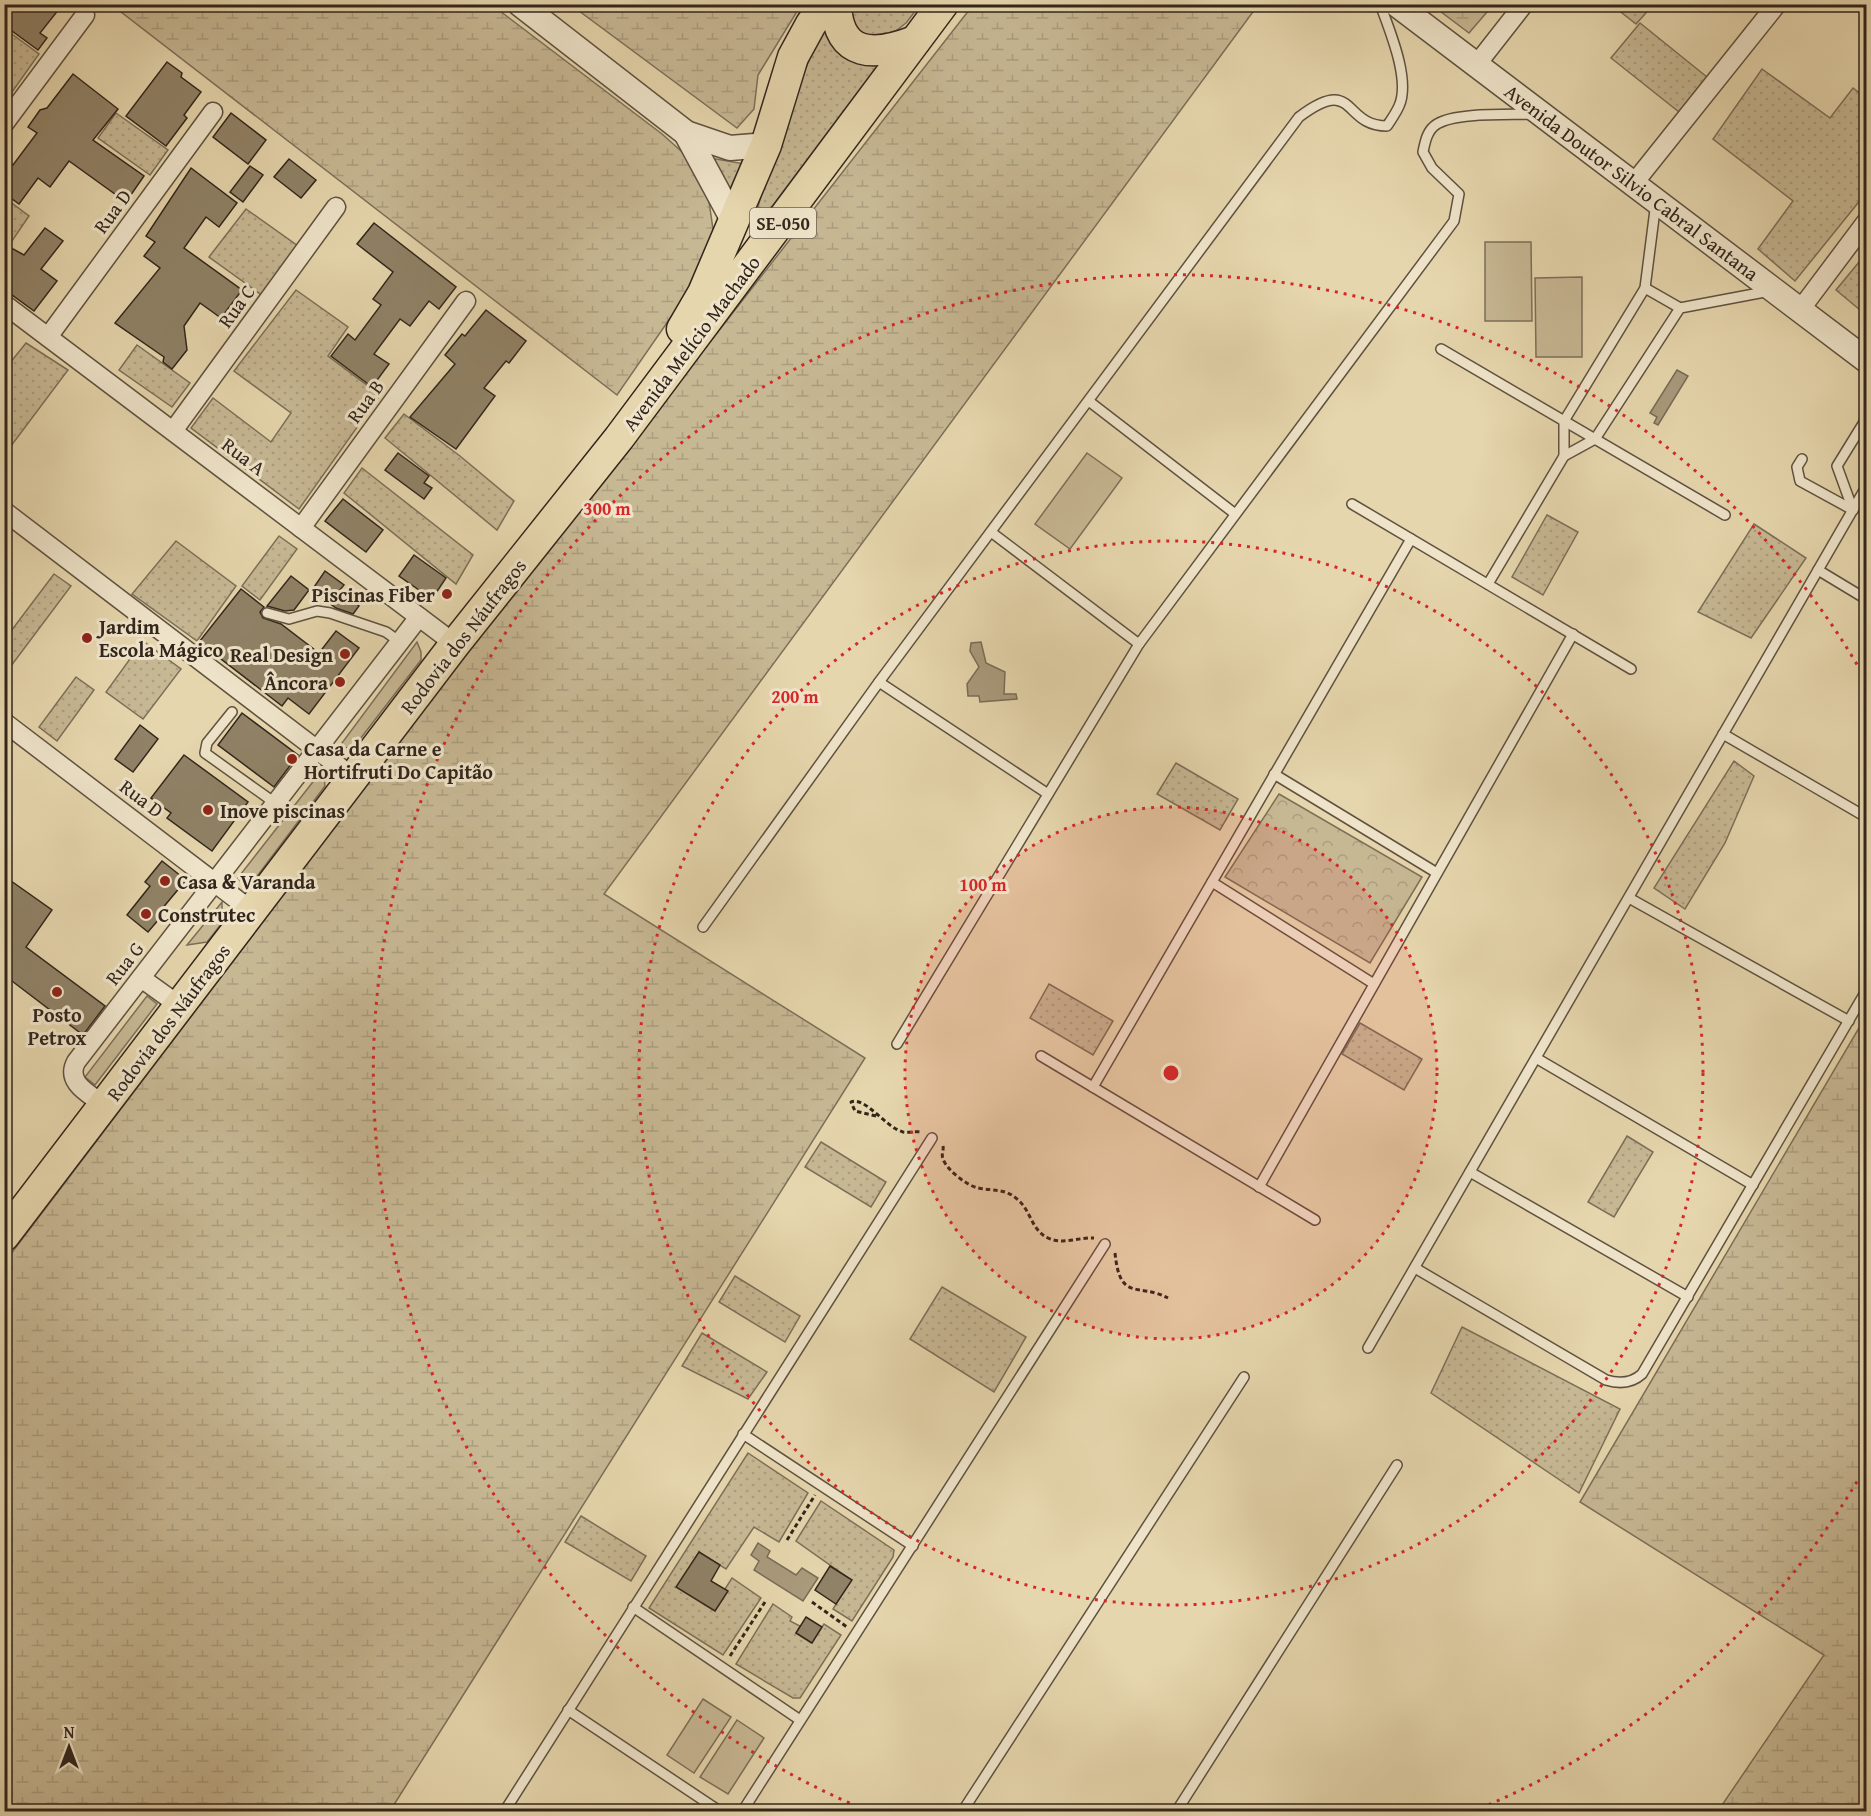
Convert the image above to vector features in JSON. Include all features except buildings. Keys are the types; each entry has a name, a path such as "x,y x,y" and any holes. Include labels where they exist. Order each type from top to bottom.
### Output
{"main road":[{"name":"Avenida Melício Machado","path":"619,438 703,293 766,145 793,57 811,24 826,4"},
{"path":"836,4 839,24 847,39 857,48 878,52 915,41"},
{"name":"Avenida Melício Machado","path":"619,438 775,233 943,4"},
{"path":"733,220 741,231 750,234 764,237 775,233"},
{"name":"Rodovia dos Náufragos","path":"4,1236 455,644 619,438"}],"street":[{"path":"520,4 686,133 730,148 766,145"},
{"name":"Avenida Doutor Silvio Cabral Santana","path":"1396,4 1866,360"},
{"path":"1477,64 1524,4"},
{"path":"1634,183 1777,4"},
{"path":"4,124 85,15"},
{"name":"Rua D","path":"48,337 213,112"},
{"path":"686,133 733,220"},
{"name":"Rua C","path":"173,431 336,207"},
{"path":"1800,309 1866,222"},
{"name":"Rua B","path":"301,528 466,301"},
{"name":"Rua A","path":"4,304 455,644"},
{"path":"4,511 354,778"},
{"name":"Rua G","path":"104,1105 76,1083 74,1066 419,617"},
{"name":"Rua D","path":"4,722 252,911"},
{"path":"141,978 180,1006"}],"lane":[{"path":"703,927 879,682 1090,402 1299,117 1327,99 1336,99 1375,126 1387,126 1400,104 1401,76 1393,41 1380,4"},
{"path":"897,1044 1139,644 1234,513 1454,221 1459,194 1432,168 1423,152 1425,139 1435,125 1448,119 1542,114"},
{"path":"1564,456 1564,421 1646,288 1656,201"},
{"path":"1646,288 1680,308 1774,291"},
{"path":"1488,584 1564,456 1595,439 1680,308"},
{"path":"1440,349 1725,515"},
{"path":"1090,402 1234,513"},
{"path":"1853,510 1836,466 1866,419"},
{"path":"1802,459 1797,467 1800,480 1853,510"},
{"path":"1368,1348 1866,487"},
{"path":"1352,504 1631,669"},
{"path":"991,532 1139,644"},
{"path":"1093,1087 1411,539"},
{"path":"1818,570 1866,599"},
{"path":"267,613 289,619 317,611 330,613 386,632 400,642"},
{"path":"1259,1187 1573,634"},
{"path":"879,682 1048,794"},
{"path":"232,712 207,743 205,753 275,803"},
{"path":"1723,735 1866,817"},
{"path":"1275,774 1437,873"},
{"path":"1212,882 1374,984"},
{"path":"1629,898 1849,1022"},
{"path":"1415,1268 1606,1380 1618,1384 1636,1379 1642,1374 1688,1297 1866,991"},
{"path":"1041,1056 1315,1220"},
{"path":"1536,1058 1753,1185"},
{"path":"504,1812 932,1138"},
{"path":"1470,1172 1688,1297"},
{"path":"742,1812 1105,1244"},
{"path":"962,1812 1244,1377"},
{"path":"743,1434 912,1546"},
{"path":"1176,1812 1397,1465"},
{"path":"633,1607 800,1720"},
{"path":"568,1710 721,1812"}],"path":[{"path":"876,1116 855,1111 851,1102 857,1100 864,1103 876,1116 903,1132 921,1131 932,1138 944,1147 943,1159 953,1172 976,1188 995,1189 1016,1197 1026,1209 1034,1226 1049,1239 1066,1241 1098,1239 1115,1251 1121,1276 1126,1285 1137,1291 1158,1293 1168,1298"},
{"path":"787,1540 821,1486"},
{"path":"722,1667 765,1602"},
{"path":"812,1602 857,1633"}],"green space":[{"path":"112,5 492,5 662,134 690,159 708,195 713,229 712,244 691,288 617,395"},
{"path":"571,5 801,5 758,75 754,109 737,128"},
{"path":"848,5 920,5 906,23 884,40 853,33"},
{"path":"973,5 1258,5 604,894 865,1058 390,1811 5,1811 4,1263 447,679"},
{"path":"1432,5 1493,5 1469,33"},
{"path":"1612,5 1653,5 1636,24"},
{"path":"824,22 830,40 883,63 765,219 755,216 783,126"},
{"path":"1640,23 1707,77 1679,112 1611,58"},
{"path":"5,29 39,54 5,102"},
{"path":"1762,69 1830,118 1853,88 1866,98 1866,193 1795,281 1758,249 1793,201 1713,139"},
{"path":"116,113 168,150 150,175 98,138"},
{"path":"710,158 745,164 733,202"},
{"path":"5,198 29,216 12,241 5,236"},
{"path":"246,209 298,246 263,296 209,257"},
{"path":"1485,242 1531,242 1532,321 1485,321"},
{"path":"1864,256 1866,259 1866,315 1836,290"},
{"path":"1582,277 1582,357 1536,357 1535,278"},
{"path":"296,290 348,327 328,356 380,395 299,509 191,428 213,398 271,442 291,413 234,371"},
{"path":"26,343 68,370 5,454 5,415 8,411 5,408 5,369"},
{"path":"137,345 190,383 172,407 119,370"},
{"path":"404,414 514,501 497,530 385,438"},
{"path":"1087,453 1122,478 1070,549 1035,524"},
{"path":"362,468 473,555 456,584 344,493"},
{"path":"1547,515 1578,532 1543,595 1512,577"},
{"path":"1754,524 1806,558 1751,638 1698,612"},
{"path":"279,536 297,549 260,600 242,586"},
{"path":"176,541 236,586 197,641 132,594"},
{"path":"54,574 71,586 5,674 5,639"},
{"path":"143,641 181,669 143,719 106,692"},
{"path":"417,642 421,660 353,748 339,747"},
{"path":"76,677 94,690 57,741 39,727"},
{"path":"1734,761 1754,776 1725,843 1685,909 1654,888"},
{"path":"1176,763 1238,799 1220,830 1157,794"},
{"path":"323,769 325,786 252,883 247,885 237,879"},
{"path":"1279,794 1422,877 1370,963 1225,877"},
{"path":"222,902 222,923 207,942 187,945"},
{"path":"1049,984 1113,1021 1093,1055 1030,1018"},
{"path":"147,996 157,1004 95,1085 85,1077"},
{"path":"1866,1016 1866,1811 1718,1811 1824,1655 1580,1502"},
{"path":"1360,1023 1422,1059 1404,1090 1342,1054"},
{"path":"1627,1136 1653,1152 1614,1217 1588,1202"},
{"path":"821,1142 886,1182 871,1207 805,1167"},
{"path":"735,1276 800,1316 785,1342 719,1302"},
{"path":"942,1287 1026,1337 994,1392 910,1339"},
{"path":"1462,1327 1620,1409 1579,1493 1431,1393"},
{"path":"702,1333 767,1372 748,1399 682,1366"},
{"path":"748,1453 808,1493 779,1542 754,1527 726,1569 699,1552 677,1587 715,1611 727,1592 725,1589 732,1578 761,1598 723,1655 649,1608"},
{"path":"821,1501 894,1550 893,1557 852,1621 833,1609 851,1580 796,1541"},
{"path":"581,1516 646,1556 631,1581 565,1542"},
{"path":"773,1604 792,1617 790,1621 800,1626 796,1633 811,1643 824,1624 841,1635 800,1698 793,1698 736,1664"},
{"path":"703,1699 731,1717 694,1773 667,1755"},
{"path":"737,1720 764,1738 728,1794 700,1777"}],"shaded area":[{"path":"1677,370 1688,376 1658,425 1654,423 1657,417 1650,413"},
{"path":"981,642 986,663 1005,672 1004,694 1016,694 1017,699 980,702 979,696 968,696 967,684 979,667 970,651 971,643"},
{"path":"758,1543 770,1551 767,1557 796,1575 802,1568 818,1578 803,1601 754,1570 759,1561 751,1555"}],"place":[{"name":"Piscinas Fiber","path":"447,594"},
{"name":"Jardim Escola Mágico","path":"87,638"},
{"name":"Real Design","path":"345,654"},
{"name":"Âncora","path":"340,682"},
{"name":"Casa da Carne e Hortifruti Do Capitão","path":"292,759"},
{"name":"Inove piscinas","path":"208,810"},
{"name":"Casa & Varanda","path":"165,881"},
{"name":"Construtec","path":"146,914"},
{"name":"Posto Petrox","path":"57,992"}]}
